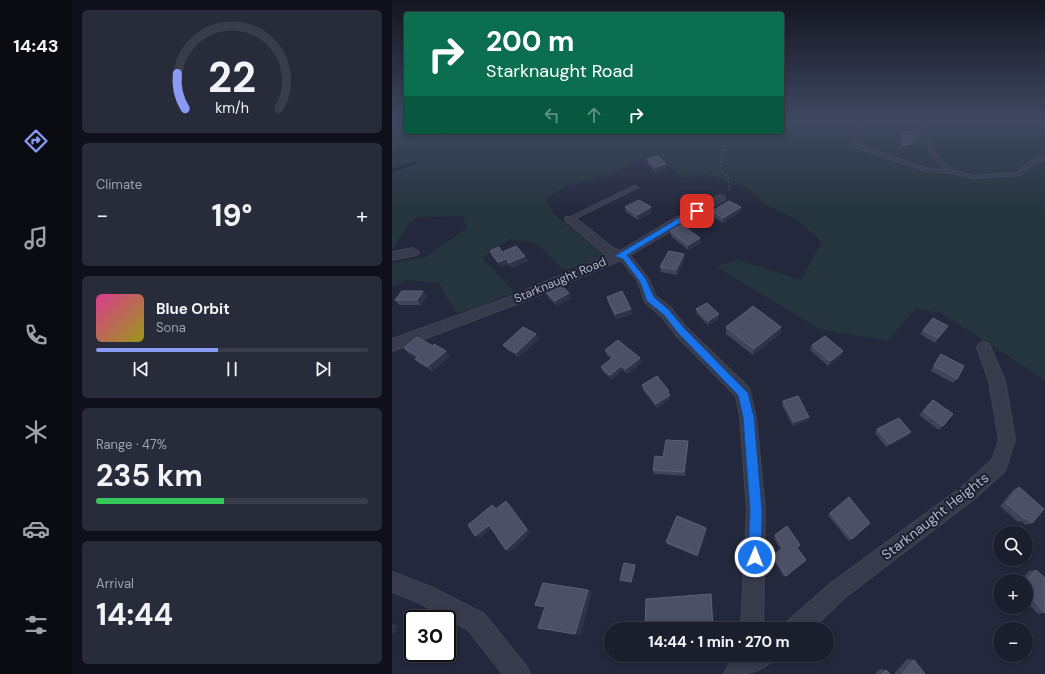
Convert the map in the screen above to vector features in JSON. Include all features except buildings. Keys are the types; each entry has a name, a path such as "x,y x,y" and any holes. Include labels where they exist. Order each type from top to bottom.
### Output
{"street":[{"name":"Starknaught Road","path":"392,345 510,301 619,256 648,240 666,227 720,198"},
{"path":"570,219 609,251 625,257 644,281 650,299 667,313 681,331 743,393 748,417 756,510 752,622"},
{"path":"392,256 413,252"},
{"name":"Starknaught Heights","path":"804,622 837,591 968,493 999,465 1007,440 997,381 992,365 984,348"},
{"path":"392,582 424,594 476,622 518,674"}],"lane":[{"path":"869,150 913,167 952,172 972,177 1018,174 1034,161 1045,157"},
{"path":"933,150 934,155 952,172"},
{"path":"570,219 636,187"}],"path":[{"path":"720,198 730,188 727,174 720,170 724,150"}],"shaded area":[{"path":"392,150 1045,150 1045,380 941,313 916,308 888,341 820,329 715,266 738,260 801,280 822,242 796,219 765,204 745,186 702,174 683,179 662,161 649,157 612,174 565,186 545,200 556,216 605,255 565,271 538,244 510,239 482,258 515,292 473,309 456,313 439,283 407,280 392,287 392,263 426,257 467,228 463,216 421,217 410,222 392,250 392,159 403,155 392,153"}],"waterway":[{"path":"392,170 416,163"}],"route":[{"path":"697,211 666,227 648,240 619,256 625,257 644,281 650,299 667,313 681,331 743,393 748,417 756,510 755,557"}]}
